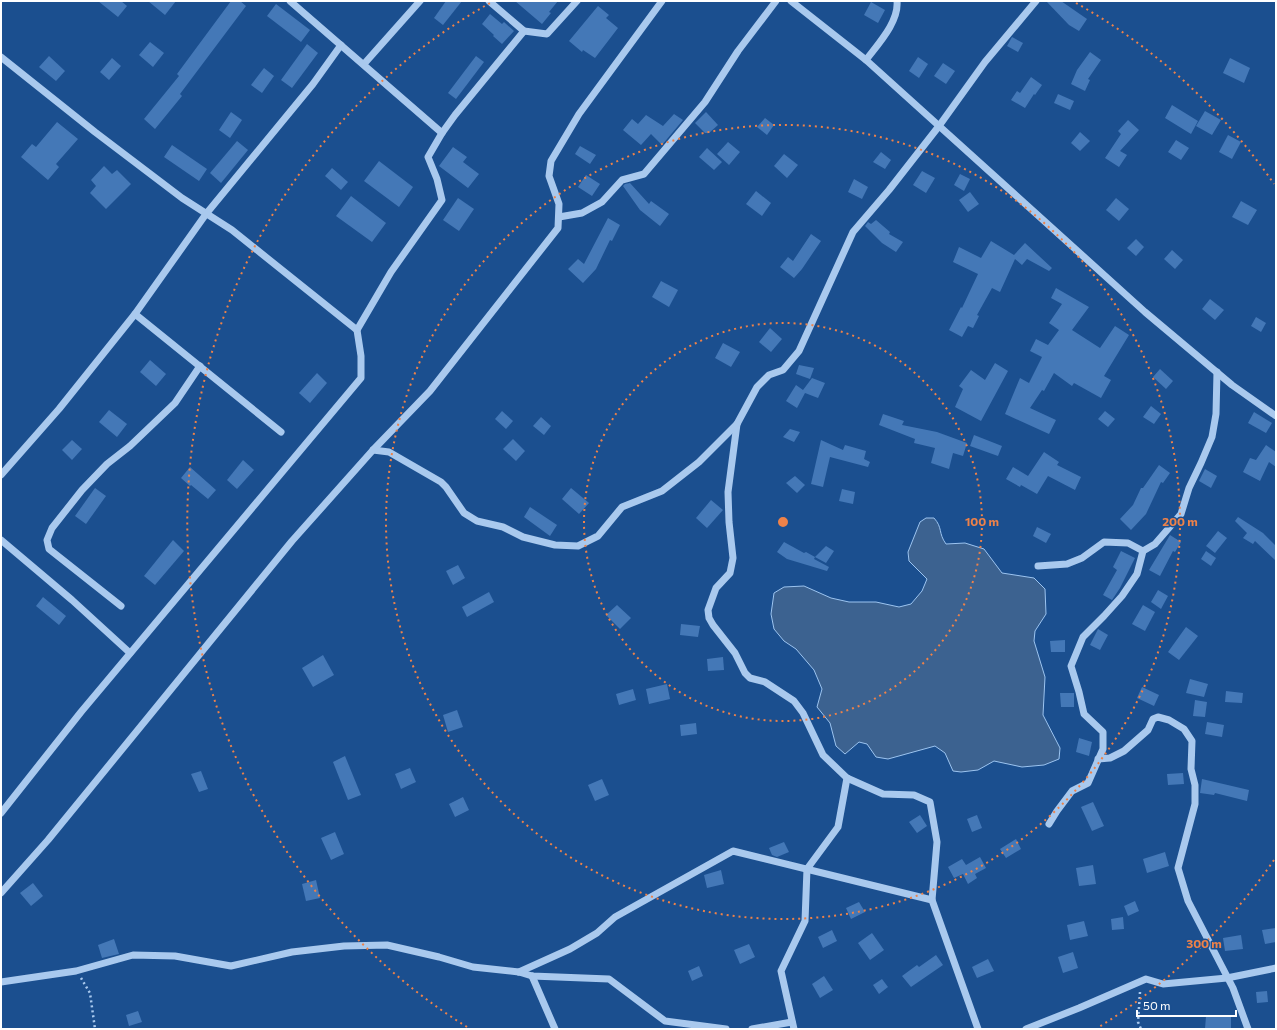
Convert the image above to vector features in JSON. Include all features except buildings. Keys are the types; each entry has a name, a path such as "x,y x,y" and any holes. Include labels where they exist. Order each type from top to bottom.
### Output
{"street":[{"path":"290,1 442,133"},
{"path":"364,64 420,1"},
{"path":"489,1 524,31 547,34 577,1"},
{"path":"1,893 48,840 292,541 373,450 430,391 558,228 559,204 549,176 551,161 579,114 662,1"},
{"path":"559,217 582,213 602,202 622,180 644,174 705,102 738,51 776,1"},
{"path":"791,1 866,60 1145,312 1232,385 1276,416"},
{"path":"866,60 889,30 897,8 896,1"},
{"path":"373,450 389,452 441,482 464,513 477,521 503,527 523,538 555,545 578,546 598,536 622,507 662,491 699,462 737,424 757,387 769,375 783,370 799,351 853,232 889,190 939,126 985,62 1036,1"},
{"path":"357,330 391,272 442,200 437,179 428,157 442,133 455,115 524,31"},
{"path":"1,475 59,408 135,314 206,214 313,84 341,45"},
{"path":"1,57 95,132 206,214 232,230 357,330 362,356 360,378 81,712 1,813"},
{"path":"135,314 281,432"},
{"path":"121,606 49,549 47,540 52,528 82,490 107,464 130,446 175,403 200,366"},
{"path":"1049,824 1072,791 1088,783 1103,749 1103,732 1084,714 1071,666 1083,637 1122,596 1137,574 1143,551 1155,544 1181,514 1189,488 1212,437 1216,414 1217,372"},
{"path":"737,424 728,492 729,522 734,558 730,573 716,588 708,610 709,618 735,653 745,673 750,678 765,682 794,701 803,713 823,755 846,778 883,794 914,795 930,802 937,842 932,900 978,1029"},
{"path":"1,540 72,600 130,653"},
{"path":"1038,566 1067,564 1082,558 1104,542 1128,543 1143,551"},
{"path":"1098,760 1110,758 1124,751 1148,730 1153,719 1158,717 1169,720 1184,729 1192,741 1191,769 1195,785 1195,804 1178,868 1188,901 1233,988 1248,1029"},
{"path":"752,1029 793,1025 781,971 805,921 807,869 838,827 846,778"},
{"path":"519,972 577,945 597,933 615,917 733,851 932,900"},
{"path":"1,982 76,971 133,955 175,956 231,966 292,952 344,946 387,945 440,957 473,967 519,972 532,976 609,979 665,1021 726,1029"},
{"path":"1026,1029 1146,979 1163,984 1227,978 1276,968"},
{"path":"532,976 555,1029"}],"path":[{"path":"76,971 90,993 95,1029"},
{"path":"1141,1029 1138,1022 1140,992 1146,990"}],"water":[{"path":"926,518 934,518 940,528 942,537 946,544 965,543 984,549 1002,573 1034,578 1045,589 1046,614 1035,631 1034,641 1045,677 1043,715 1060,748 1059,759 1044,765 1022,767 994,761 978,770 961,772 953,771 945,753 935,746 888,759 876,757 867,744 859,742 845,754 836,746 830,723 817,707 822,689 814,670 796,649 784,641 774,629 771,614 774,593 784,587 804,586 831,598 849,602 876,602 899,607 911,604 922,591 927,579 909,561 908,552 920,522"}]}
